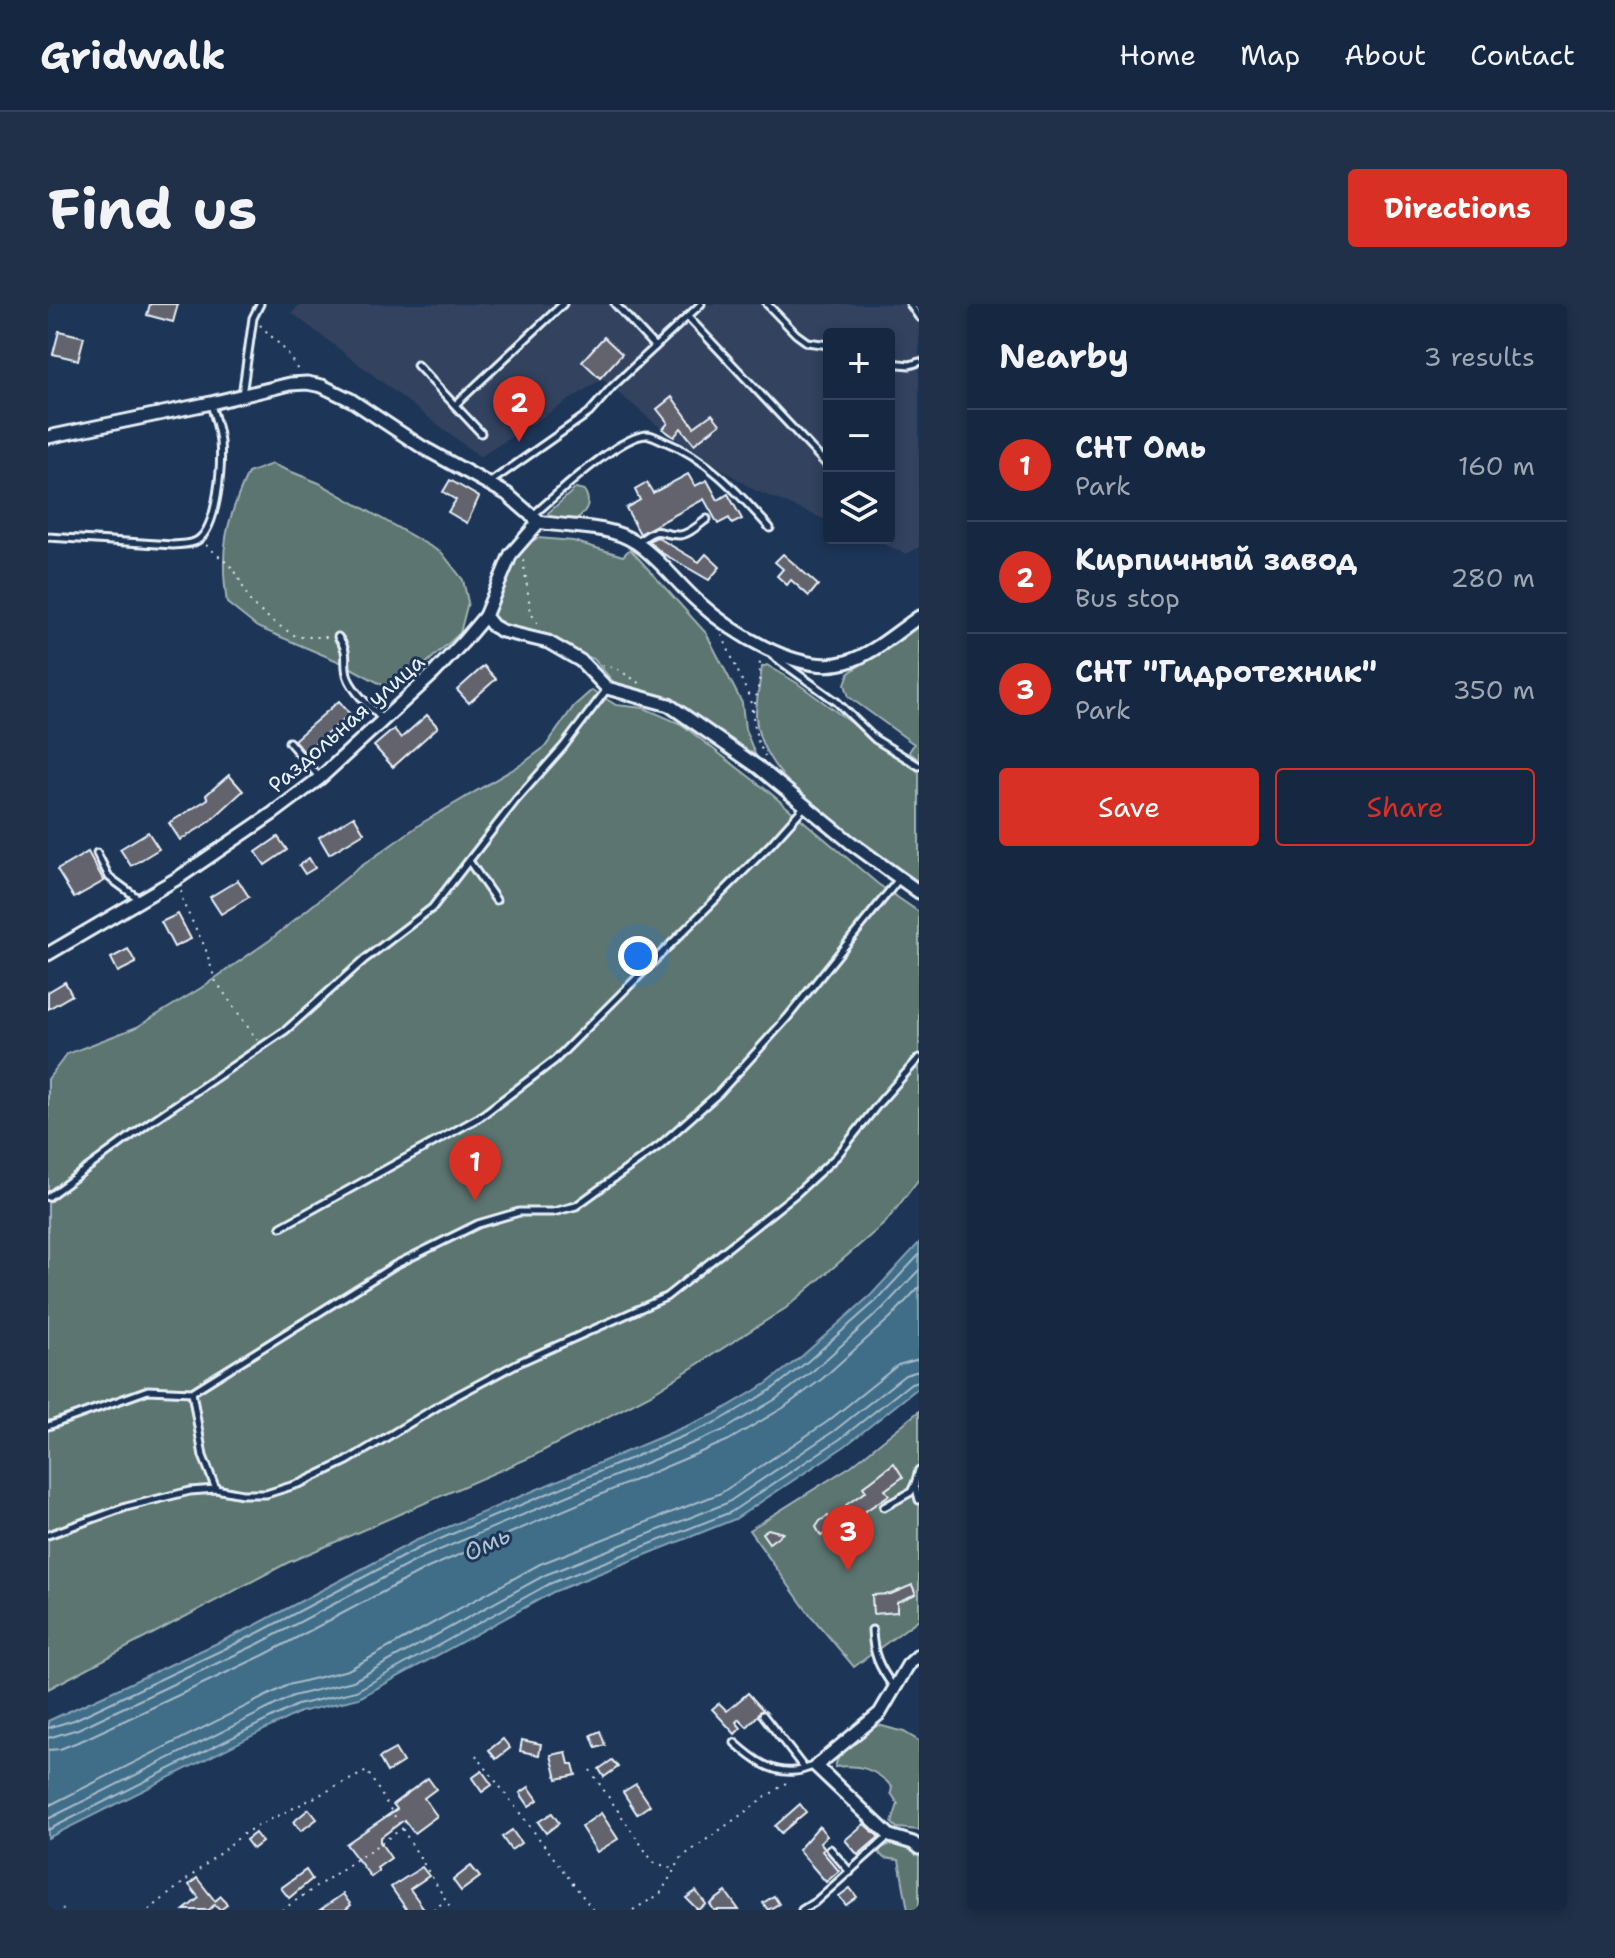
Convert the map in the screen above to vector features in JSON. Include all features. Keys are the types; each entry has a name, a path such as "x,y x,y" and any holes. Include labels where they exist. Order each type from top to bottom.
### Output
{"street":[{"path":"48,437 290,384 322,386 351,400 422,447 507,494 536,519 617,533 636,543 714,616 759,646 812,662 844,663 919,617"},
{"name":"Раздольная улица","path":"48,954 178,878 320,778 434,673 485,616 503,567 536,519"},
{"path":"485,616 502,631 548,642 581,661 607,688 669,705 758,767 919,892"},
{"path":"919,1655 908,1665 880,1713 806,1769 890,1836 919,1848"}],"lane":[{"path":"242,395 253,318 260,304"},
{"path":"455,405 563,304"},
{"path":"615,304 655,347"},
{"path":"489,483 589,413 612,387 701,304"},
{"path":"767,304 807,342 823,344"},
{"path":"910,304 919,317"},
{"path":"688,317 823,461"},
{"path":"895,364 910,365 919,362"},
{"path":"417,365 481,433"},
{"path":"48,537 173,545 199,539 207,530 214,511 219,473 220,442 211,403"},
{"path":"536,519 610,451 626,440 648,435 680,447 703,461 737,491 770,528"},
{"path":"636,543 652,532 678,536 686,534 707,519"},
{"path":"338,637 346,647 347,676 383,721"},
{"path":"759,646 837,702 875,739 919,766"},
{"path":"48,1197 150,1122 286,1030 365,959 432,908 607,688"},
{"path":"289,742 320,778"},
{"path":"281,1227 480,1117 555,1060 771,844 805,805"},
{"path":"97,853 109,877 139,899"},
{"path":"469,861 496,900"},
{"path":"48,1426 148,1390 192,1392 395,1265 478,1224 519,1212 553,1212 576,1206 660,1145 719,1093 787,1018 899,878"},
{"path":"48,1535 126,1507 190,1491 216,1489 266,1494 301,1483 347,1461 445,1402 518,1363 666,1297 797,1193 837,1156 919,1058"},
{"path":"192,1392 203,1456 216,1489"},
{"path":"884,1507 911,1492 919,1470"},
{"path":"915,1484 919,1500"},
{"path":"872,1630 872,1650 877,1664 894,1687"},
{"path":"763,1715 806,1769"},
{"path":"735,1743 754,1760 775,1769 806,1769"},
{"path":"802,1910 890,1836"},
{"path":"830,1849 850,1872"}],"path":[{"path":"253,318 286,351 307,383"},
{"path":"525,538 523,566 531,613 548,642"},
{"path":"199,539 234,569 252,605 278,625 297,637 338,637"},
{"path":"714,616 750,699 757,740 768,762"},
{"path":"753,714 759,683 759,646"},
{"path":"581,661 617,669 648,689"},
{"path":"178,878 183,903 205,947 215,980 261,1045"},
{"path":"476,1755 593,1910"},
{"path":"633,1910 660,1894 682,1857 806,1769"},
{"path":"590,1770 653,1862 673,1869"},
{"path":"149,1910 246,1832 367,1771 452,1910"},
{"path":"282,1910 403,1828"},
{"path":"433,1910 446,1901"}],"shaded area":[{"path":"300,304 919,304 919,547 907,554 883,544 895,544 895,328 823,328 823,519 754,490 663,430 602,379 480,457 292,313"}],"green space":[{"path":"272,464 319,483 442,553 463,580 468,602 460,633 401,686 388,688 340,662 257,627 227,603 224,551 234,506 248,473"},
{"path":"576,488 584,490 588,500 581,515 573,522 546,520 548,513"},
{"path":"538,538 573,541 623,556 630,549 706,633 742,703 745,729 755,754 768,772 672,701 615,684 594,659 493,620 490,613 506,570 519,551"},
{"path":"919,624 919,760 909,752 914,744 849,697 845,684 849,673"},
{"path":"767,665 797,683 919,772 919,882 819,812 775,766 761,742 756,716 762,667"},
{"path":"592,690 616,705 644,708 681,724 769,792 878,884 919,912 919,1179 885,1223 786,1308 651,1394 531,1457 287,1563 48,1689 48,1079 67,1054 137,1027 201,988 270,940 356,870 422,823 522,764 545,747 574,706"},
{"path":"919,1411 919,1619 854,1667 807,1611 749,1530 851,1466"},
{"path":"878,1725 904,1732 919,1741 919,1830 897,1828 892,1823 898,1804 891,1793 892,1787 880,1776 859,1767 835,1767 852,1742"},
{"path":"894,1843 908,1846 919,1857 919,1910 908,1910 899,1860 884,1858 879,1853 881,1848"}],"water":[{"name":"Омь","path":"919,1243 919,1387 845,1446 735,1519 553,1592 359,1698 300,1712 48,1838 48,1721 250,1628 415,1541 715,1414 766,1384 802,1356 871,1295"}],"building":[{"path":"150,304 178,304 173,322 147,315"},
{"path":"59,331 84,337 78,360 53,354"},
{"path":"604,337 622,354 600,378 582,361"},
{"path":"672,397 694,427 712,414 720,424 694,444 681,428 674,437 663,429 668,423 657,409"},
{"path":"688,474 695,486 707,480 718,500 728,494 742,519 732,524 729,518 718,524 704,499 640,534 626,508 640,500 635,490 647,483 653,493"},
{"path":"450,480 479,497 467,523 448,512 456,500 443,492"},
{"path":"657,537 699,562 706,554 720,567 709,580 662,553 648,541"},
{"path":"783,554 818,585 809,596 791,580 787,585 777,576 783,569 775,562"},
{"path":"484,666 496,679 469,703 457,690"},
{"path":"339,701 350,714 305,753 294,740"},
{"path":"427,715 438,727 393,767 374,746 394,729 401,738"},
{"path":"229,775 243,791 208,823 180,840 169,823 208,799 206,795"},
{"path":"354,816 364,833 329,854 319,837"},
{"path":"148,832 159,849 131,866 120,849"},
{"path":"278,837 287,850 265,865 256,852"},
{"path":"88,852 104,881 74,898 57,870"},
{"path":"309,858 315,868 305,874 299,865"},
{"path":"238,880 249,897 221,914 210,897"},
{"path":"178,914 191,939 174,947 161,922"},
{"path":"128,949 136,963 118,972 111,958"},
{"path":"65,982 72,995 48,1009 48,992"},
{"path":"894,1463 903,1477 885,1490 889,1495 855,1518 846,1505 866,1491 863,1487"},
{"path":"828,1516 838,1533 828,1538 826,1533 821,1536 816,1527"},
{"path":"768,1529 783,1533 769,1543 762,1533"},
{"path":"912,1585 916,1594 897,1602 897,1612 873,1614 872,1595 891,1594"},
{"path":"748,1693 763,1710 747,1727 739,1719 736,1722 741,1728 735,1734 712,1709 719,1703 727,1711"},
{"path":"600,1731 605,1745 596,1748 591,1735"},
{"path":"503,1739 510,1748 496,1759 489,1750"},
{"path":"522,1740 541,1744 539,1755 520,1751"},
{"path":"395,1749 403,1762 387,1772 379,1758"},
{"path":"566,1752 576,1775 557,1779 551,1755"},
{"path":"612,1760 618,1767 604,1777 599,1769"},
{"path":"482,1771 492,1785 482,1792 472,1778"},
{"path":"428,1778 436,1789 424,1798 437,1816 414,1833 404,1820 380,1838 391,1858 371,1877 346,1844 397,1809 393,1804"},
{"path":"636,1784 650,1805 637,1814 623,1792"},
{"path":"529,1787 538,1800 529,1806 520,1793"},
{"path":"800,1804 806,1812 781,1833 775,1826"},
{"path":"309,1809 317,1819 301,1831 293,1822"},
{"path":"552,1813 559,1823 546,1833 538,1822"},
{"path":"601,1813 618,1839 597,1852 581,1827"},
{"path":"864,1824 879,1837 858,1855 845,1840"},
{"path":"819,1826 827,1836 820,1842 825,1848 822,1851 839,1871 826,1882 798,1850"},
{"path":"512,1830 521,1843 511,1850 502,1837"},
{"path":"255,1833 262,1842 253,1849 246,1840"},
{"path":"471,1866 480,1877 461,1891 453,1880"},
{"path":"422,1867 429,1876 410,1889 425,1910 407,1910 391,1887"},
{"path":"306,1870 312,1879 289,1898 281,1888"},
{"path":"197,1878 215,1901 221,1896 227,1905 220,1910 214,1905 209,1910 184,1910 199,1898 189,1885"},
{"path":"850,1888 857,1897 846,1905 839,1896"},
{"path":"696,1891 706,1904 698,1910 686,1898"},
{"path":"726,1892 739,1910 714,1910 710,1904"},
{"path":"343,1894 351,1905 345,1910 320,1910"},
{"path":"774,1896 779,1904 768,1910 763,1903"}],"place":[{"name":"Кирпичный завод","path":"519,442"},
{"name":"СНТ Омь","path":"475,1201"},
{"name":"СНТ \"Гидротехник\"","path":"848,1571"}]}
